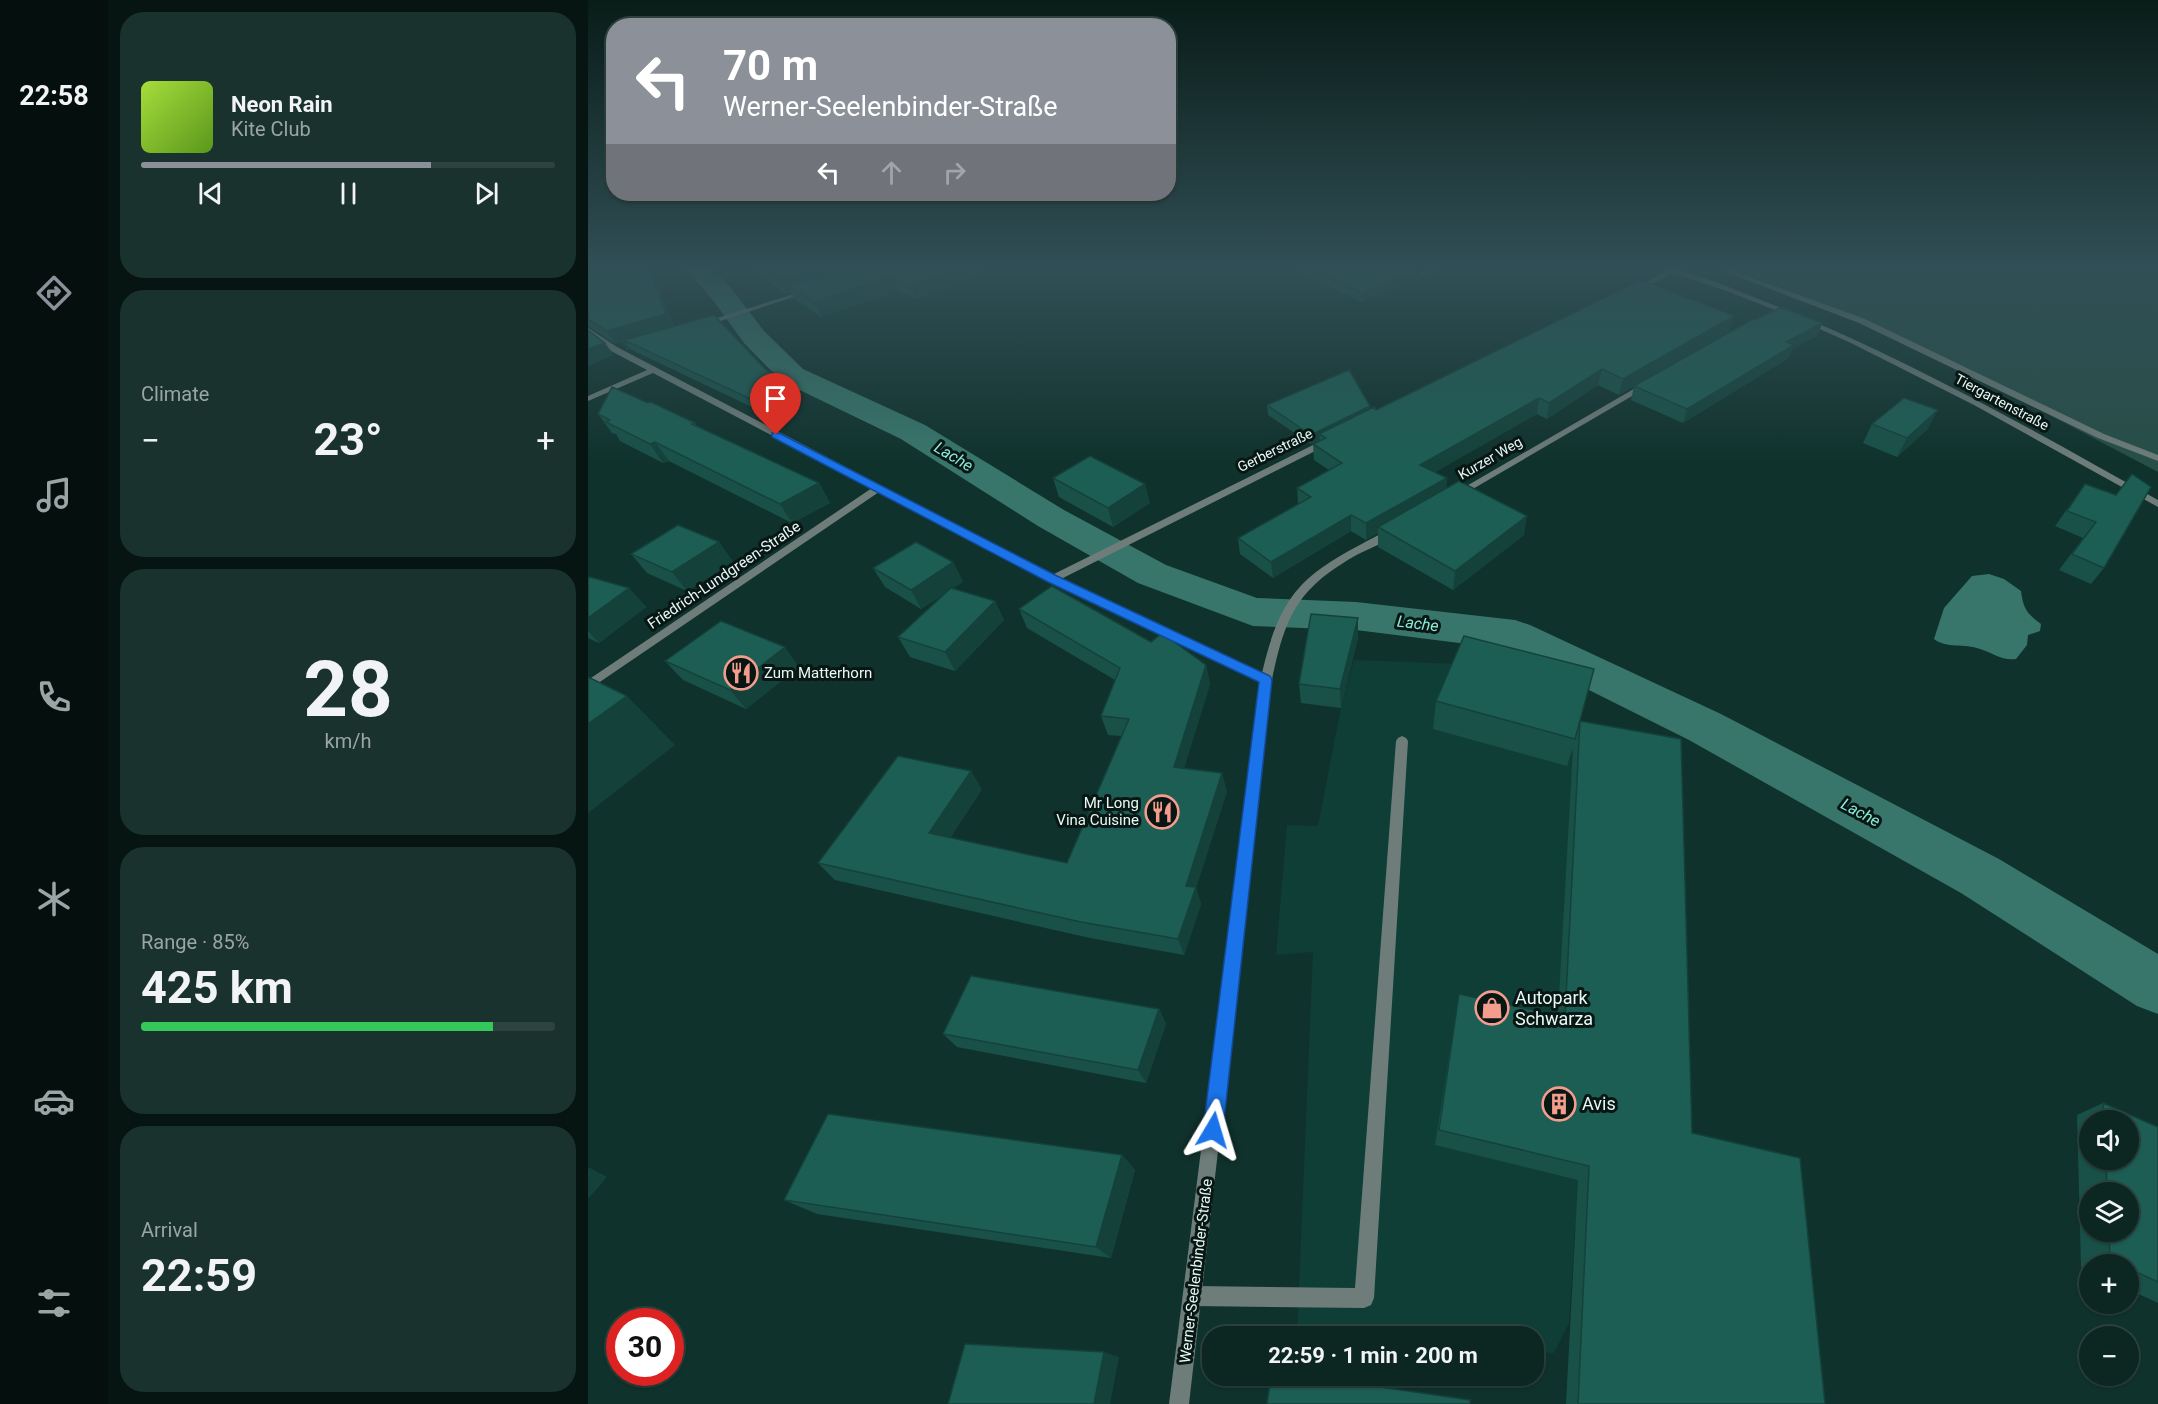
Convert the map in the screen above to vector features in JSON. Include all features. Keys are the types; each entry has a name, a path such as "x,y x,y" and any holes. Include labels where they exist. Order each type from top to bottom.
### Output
{"street":[{"path":"591,333 614,349 653,370 1052,579 1266,680 1274,644 1297,596 1322,572 1404,525"},
{"name":"Tiergartenstraße","path":"1838,333 2003,417 2158,504"},
{"path":"1886,333 2101,436 2158,458"},
{"path":"614,349 626,346"},
{"path":"588,399 653,370"},
{"name":"Kurzer Weg","path":"1444,502 1659,378"},
{"name":"Gerberstraße","path":"1052,579 1340,435"},
{"name":"Friedrich-Lundgreen-Straße","path":"588,686 878,489"},
{"name":"Werner-Seelenbinder-Straße","path":"1179,1404 1266,680"},
{"path":"1193,1296 1364,1298 1402,741"}],"shaded area":[{"path":"1893,333 2158,333 2158,472"},
{"path":"1989,574 2004,579 2021,591 2027,610 2041,624 2040,631 2028,635 2027,645 2016,659 2002,658 1974,647 1944,644 1934,639 1944,608 1972,576"},
{"name":"Autopark Schwarza","path":"1354,660 1461,664 1573,747 1678,1253 1575,1229 1569,1323 1554,1353 1544,1353 1544,1326 1297,1326 1313,952 1276,955 1287,825 1318,826 1341,708"}],"building":[{"path":"588,333 605,343 588,349"},
{"path":"651,333 731,333 765,369 794,384 755,401 624,340"},
{"path":"1534,333 1705,333 1623,379 1602,369 1549,403 1539,398 1420,465 1447,478 1366,523 1351,515 1271,562 1238,538 1311,497 1297,488 1342,463 1313,444 1326,438 1319,434 1374,407 1376,410"},
{"path":"1729,333 1804,333 1786,342 1794,345 1687,409 1634,386"},
{"path":"1349,370 1370,406 1311,435 1267,405"},
{"path":"612,387 648,403 651,402 695,423 692,424 819,483 780,504 655,442 650,444 606,422 610,420 598,414"},
{"path":"1904,398 1938,410 1907,438 1872,424"},
{"path":"1090,456 1145,484 1108,508 1053,478"},
{"path":"2132,474 2151,487 2104,568 2072,554 2096,522 2067,511 2085,484 2116,495"},
{"path":"1459,481 1527,516 1455,571 1378,527"},
{"path":"678,525 719,542 672,572 631,554"},
{"path":"916,542 953,562 911,590 873,568"},
{"path":"588,578 629,588 588,618"},
{"path":"1052,586 1151,642 1162,633 1206,665 1174,767 1222,773 1186,886 1196,887 1178,939 1081,922 818,863 898,756 971,771 929,833 1067,863 1129,719 1101,716 1120,668 1019,609"},
{"path":"951,588 995,601 945,652 898,637"},
{"path":"1311,614 1358,618 1340,689 1299,684"},
{"path":"721,621 785,647 730,690 665,661"},
{"path":"1464,636 1594,669 1575,739 1436,701"},
{"path":"588,677 627,696 588,724"},
{"path":"1580,721 1681,739 1692,1133 1800,1158 1825,1404 1578,1404 1589,1166 1439,1130 1459,994 1565,1017"},
{"path":"971,976 1159,1009 1138,1070 943,1034"},
{"path":"2103,1103 2119,1110 2103,1110"},
{"path":"828,1114 1122,1155 1096,1247 784,1200"},
{"path":"2139,1119 2158,1127 2158,1282 2139,1273 2139,1254 2110,1254 2109,1242 2139,1242 2139,1182 2107,1182 2106,1170 2139,1170"},
{"path":"965,1344 1104,1352 1094,1404 948,1404"},
{"path":"1270,1386 1373,1386 1470,1400 1470,1404 1267,1404"}],"waterway":[{"name":"Lache","path":"751,333 792,375 913,432 1051,518 1152,574 1253,612 1356,616 1515,635 1705,727 1980,876 2158,986"}],"place":[{"name":"Zum Matterhorn","path":"741,673"},
{"name":"Mr Long Vina Cuisine","path":"1162,812"},
{"name":"Autopark Schwarza","path":"1492,1008"},
{"name":"Avis","path":"1559,1104"}],"route":[{"path":"776,435 1052,579 1266,680 1213,1130"}]}
